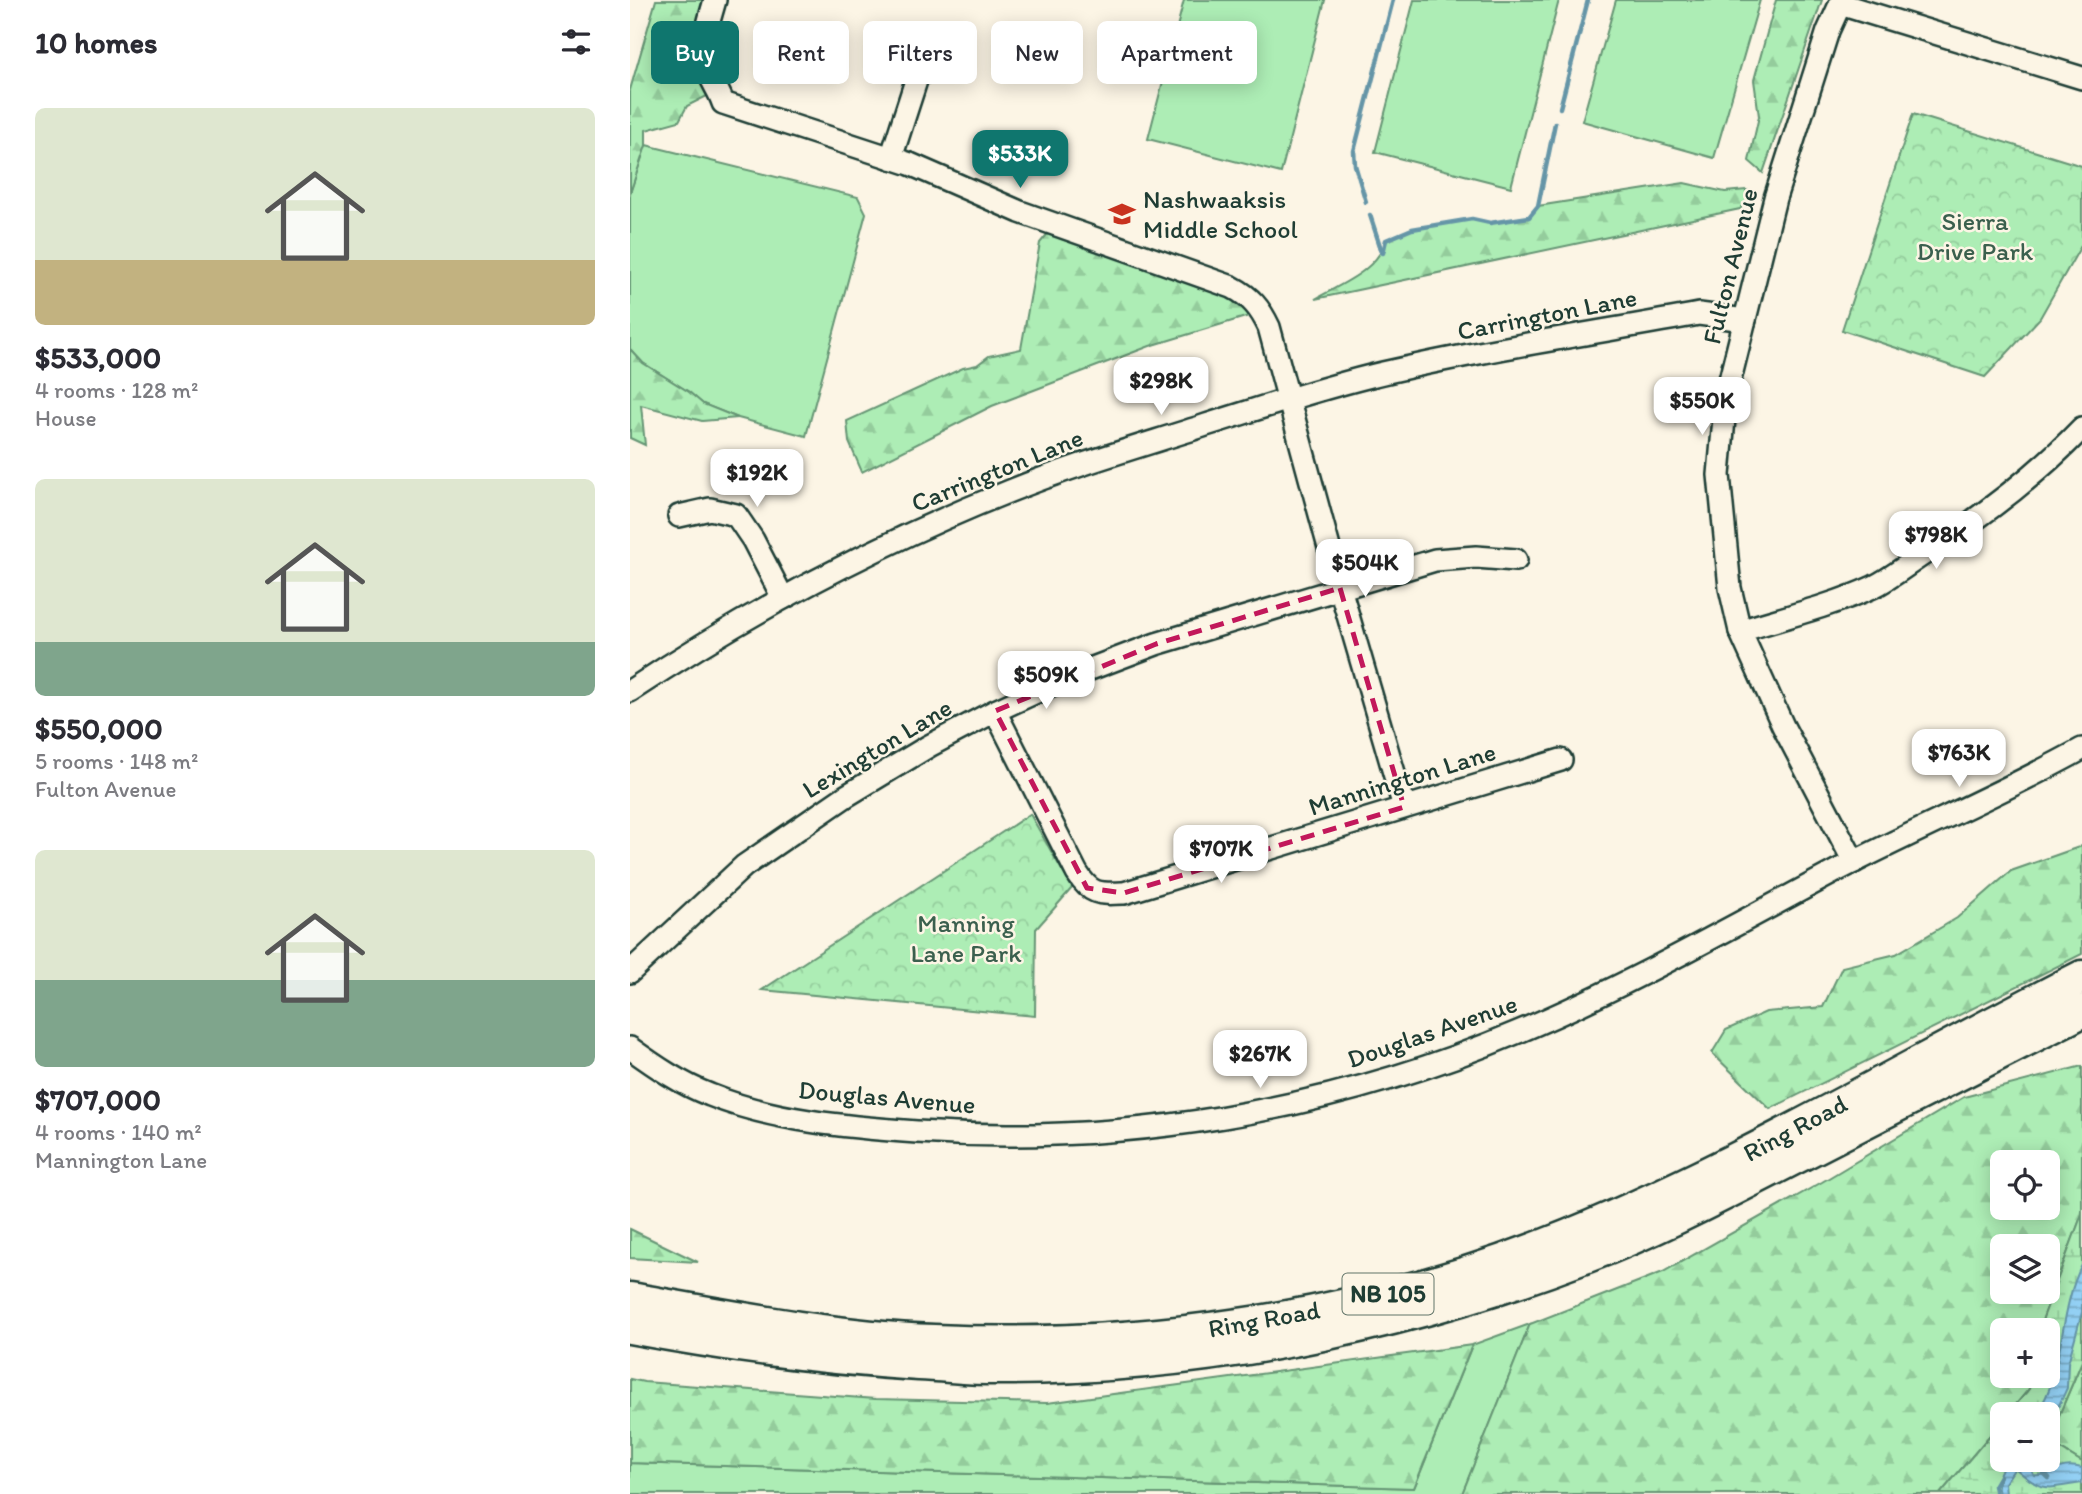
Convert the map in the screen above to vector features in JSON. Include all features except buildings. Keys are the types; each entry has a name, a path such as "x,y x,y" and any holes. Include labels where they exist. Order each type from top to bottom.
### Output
{"highway":[{"name":"Ring Road","path":"630,1298 748,1320 840,1333 932,1341 1011,1343 1169,1334 1260,1322 1355,1303 1493,1264 1610,1219 1749,1153 2082,977"},
{"name":"Ring Road","path":"630,1327 719,1344 835,1359 998,1368 1102,1366 1236,1351 1362,1327 1476,1295 1590,1255 1697,1207 2082,1011"}],"street":[{"path":"715,0 706,31 704,51 707,68 723,103 910,164 1020,212 1232,287 1250,297 1262,312 1269,327 1340,588 1404,807"},
{"path":"1841,2 2082,78"},
{"name":"Fulton Avenue","path":"1841,2 1828,31 1775,198 1726,396 1719,475 1730,588 1740,631 1783,726 1854,862"},
{"path":"891,158 915,84"},
{"name":"Carrington Lane","path":"630,691 783,598 895,542 1011,491 1081,464 1381,374 1699,314 1745,320"},
{"path":"1740,631 1846,598 1876,585 1969,525 2016,489 2082,428"},
{"path":"679,516 710,509 736,515 753,540 783,598"},
{"name":"Lexington Lane","path":"630,972 744,866 846,796 929,746 995,711 1069,677 1156,644 1435,560 1476,556 1516,560"},
{"name":"Mannington Lane","path":"995,711 1077,873 1087,888 1105,894 1124,893 1561,760"},
{"name":"Douglas Avenue","path":"630,1048 659,1069 709,1095 756,1110 876,1129 943,1134 1065,1134 1133,1130 1262,1111 1395,1077 1516,1033 1616,987 1854,862 2023,782 2082,748"}],"highlighted area":[{"path":"1340,588 1404,807 1124,893 1087,888 995,711 1156,644"}],"green space":[{"path":"656,0 715,0 709,21 651,21 651,84 718,84 719,90 687,106 679,121 646,130 646,145 630,193 630,90"},
{"path":"1184,0 1325,0 1281,173 1148,139 1162,84 1257,84 1257,21 1179,21"},
{"path":"1414,0 1559,0 1511,187 1375,152"},
{"path":"1616,0 1760,0 1714,158 1582,121"},
{"path":"1776,0 1822,0 1763,173 1749,161 1759,116 1754,80"},
{"name":"Sierra Drive Park","path":"1913,114 2082,166 2082,244 2040,318 1985,377 1842,330"},
{"path":"646,145 858,197 866,213 806,436 738,418 703,404 643,363 630,349 630,193"},
{"path":"1684,183 1725,192 1746,190 1756,194 1740,209 1315,299 1357,276 1375,260 1386,240 1412,229 1472,219 1490,223 1529,217 1538,206"},
{"path":"1055,225 1232,287 1262,312 1150,346 992,406 862,472 849,442 847,421 963,368 977,365 989,356 1021,349 1040,243"},
{"path":"630,349 643,363 703,404 738,418 702,421 641,405 645,445 630,438"},
{"name":"Manning Lane Park","path":"1030,814 1072,888 1036,929 1035,1016 762,990"},
{"path":"2082,846 2082,954 1770,1109 1712,1053 1726,1030 1766,1012 1823,1007 1842,967 1896,954 1957,918 2011,871"},
{"path":"2082,1066 2082,1214 2060,1273 2060,1234 1990,1234 1990,1304 2048,1304 2043,1318 1990,1318 1990,1388 2029,1389 2018,1402 1990,1402 1990,1435 1940,1494 1462,1494 1530,1324 1663,1272 1822,1182 1964,1097"},
{"path":"2082,1214 2082,1361 2060,1413 2060,1402 2018,1402 2029,1388 2060,1388 2060,1318 2043,1318 2048,1304 2060,1304 2060,1273"},
{"path":"630,1229 698,1262 630,1258"},
{"path":"1530,1324 1462,1494 630,1494 630,1463 1414,1488 1472,1345"},
{"path":"1472,1345 1414,1488 630,1463 630,1379 876,1399 1047,1403"},
{"path":"2082,1361 2082,1462 2060,1448 2060,1413"},
{"path":"1990,1435 1990,1472 2060,1472 2060,1448 2082,1462 2082,1494 1940,1494"}],"water":[{"path":"2082,1265 2082,1312 2068,1363 2067,1388 2060,1403 2043,1402 2049,1388 2060,1388 2060,1347 2074,1283"},
{"path":"2067,1466 2082,1468 2082,1483 2046,1487 2033,1482 2020,1472 2041,1475 2060,1472 2060,1468"},
{"path":"2000,1472 2012,1472 2005,1483 2006,1494 1999,1494"}],"waterway":[{"path":"1366,202 1355,165 1354,151 1393,0"},
{"path":"1560,108 1588,0"},
{"path":"1383,253 1386,240 1412,229 1472,219 1490,223 1529,217 1538,206 1555,123"},
{"path":"1370,215 1382,252"},
{"path":"2043,1472 2049,1478"},
{"path":"1996,1494 1994,1486 2000,1476"}],"place":[{"name":"Nashwaaksis Middle School","path":"1122,214"}]}
